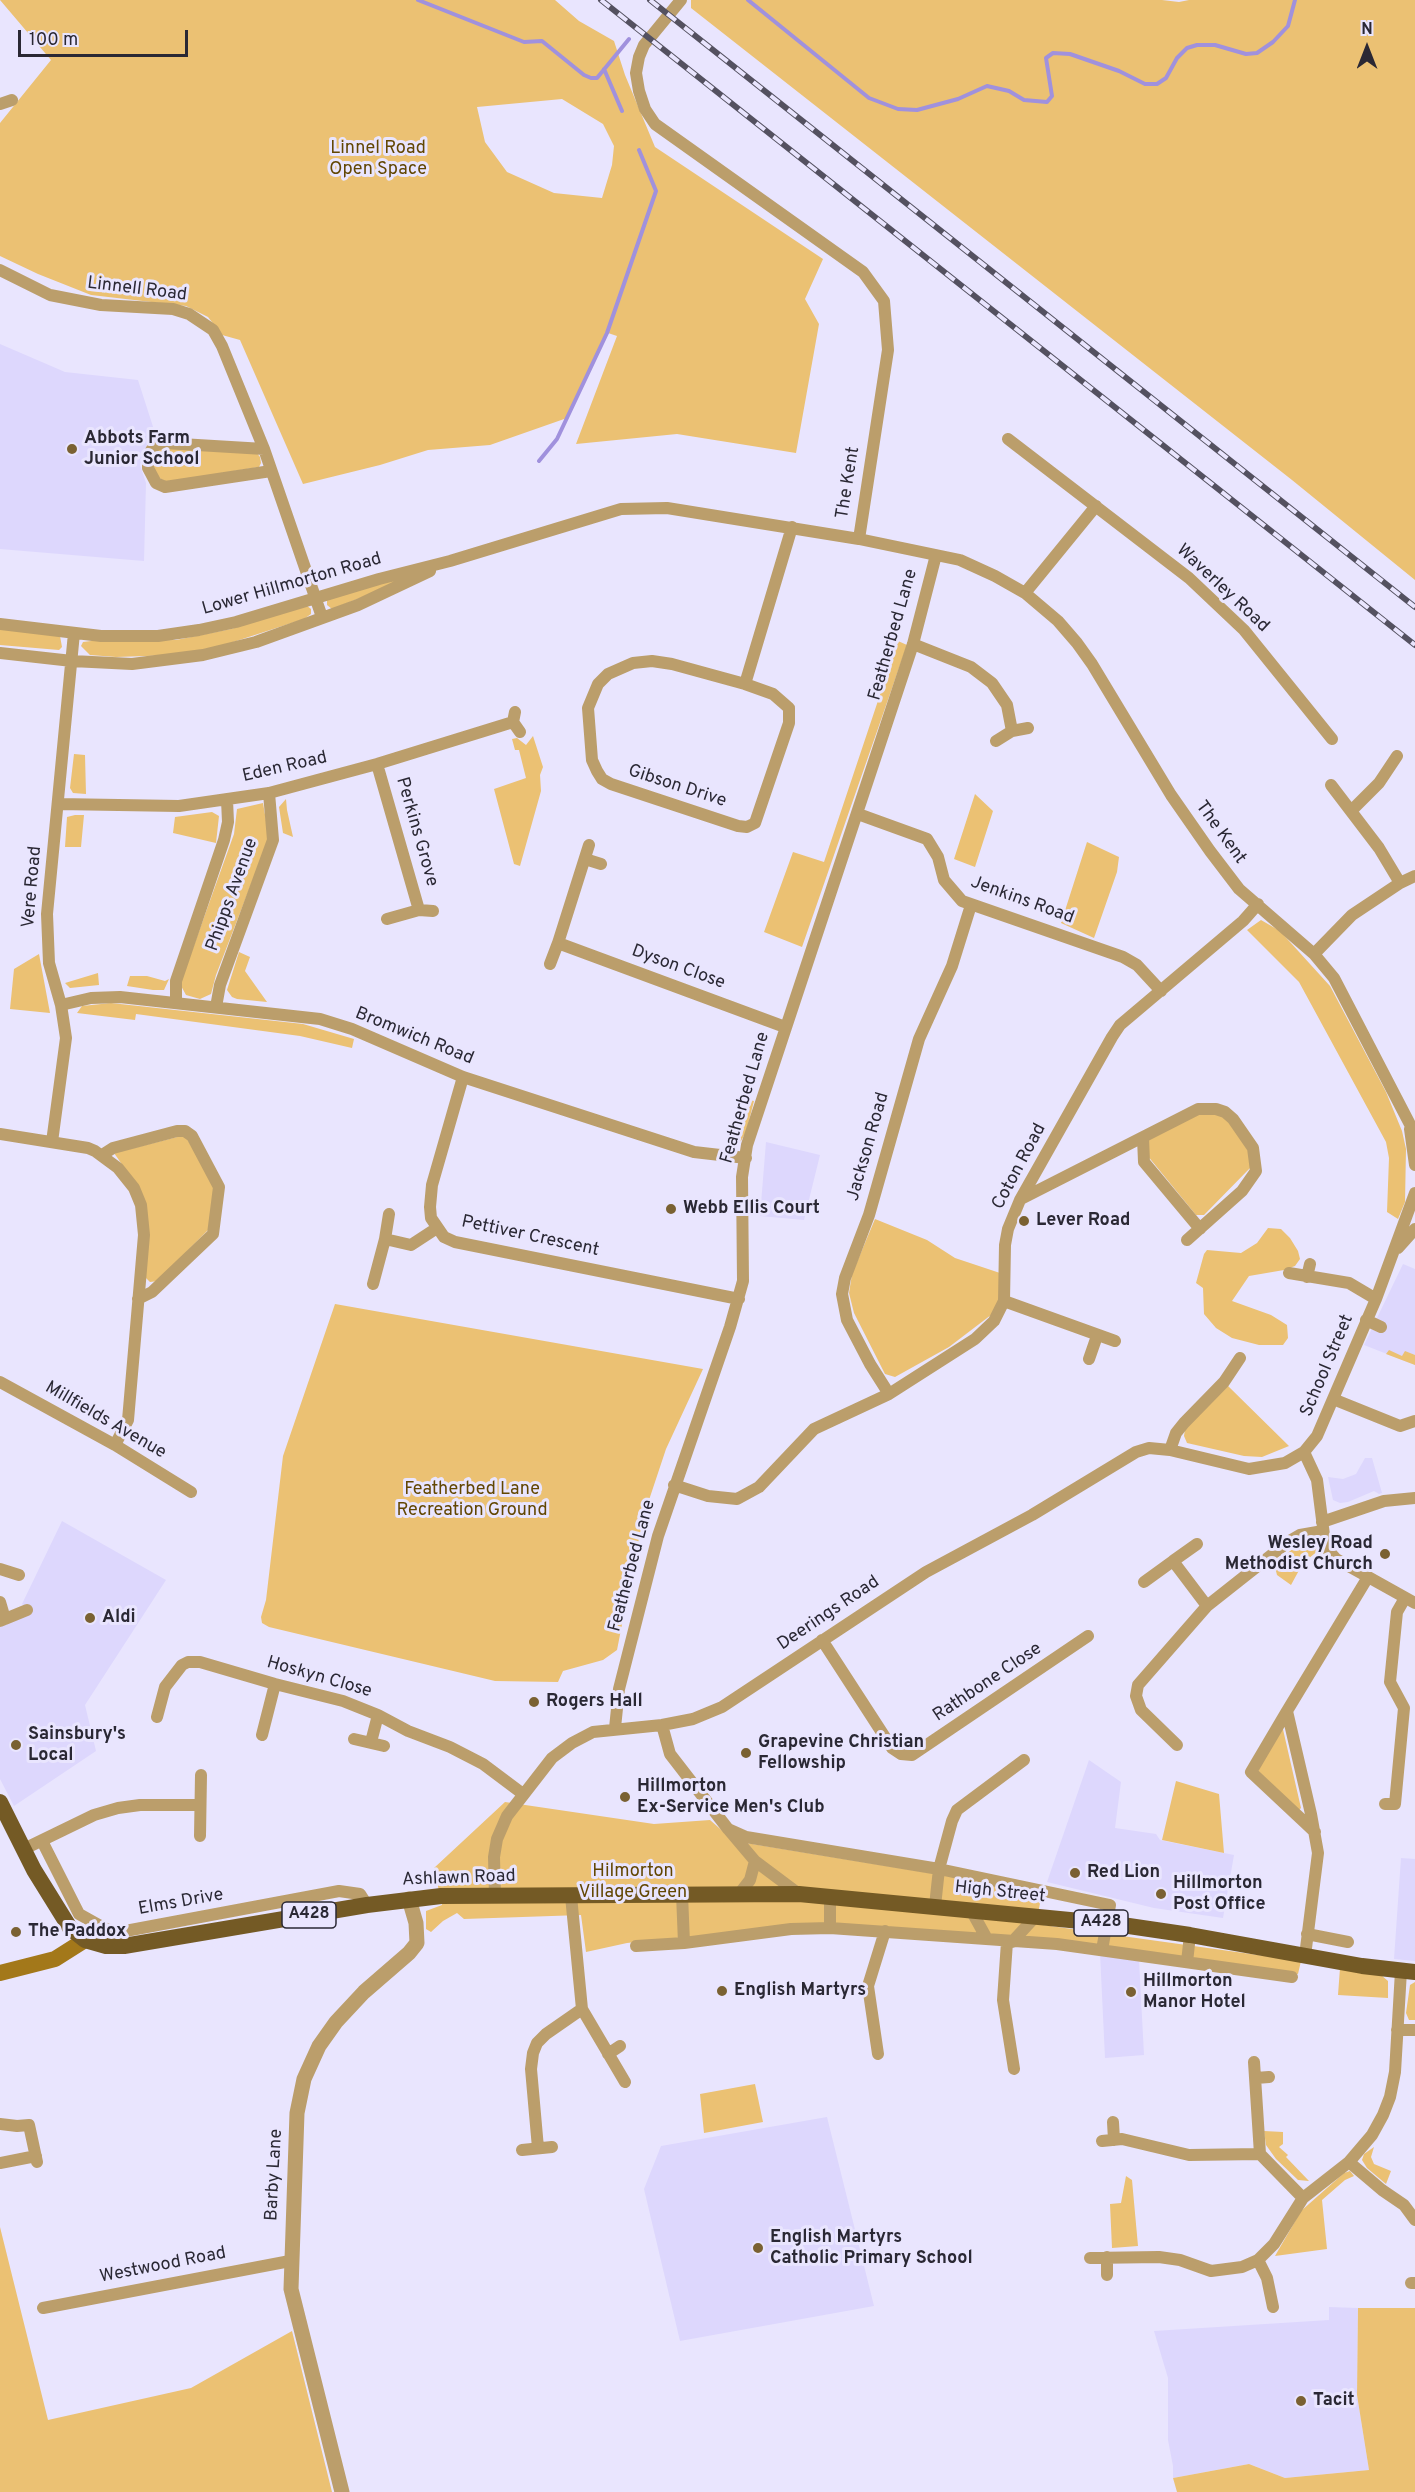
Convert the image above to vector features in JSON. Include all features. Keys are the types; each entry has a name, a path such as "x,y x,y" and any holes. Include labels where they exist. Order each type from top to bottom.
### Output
{"highway":[{"path":"0,1802 51,1900 70,1928 85,1940"},
{"name":"Ashlawn Road","path":"85,1940 106,1946 124,1946 367,1905 441,1896 799,1894"},
{"name":"High Street","path":"799,1894 935,1905 1105,1924 1190,1935 1408,1972"}],"main road":[{"path":"0,1973 55,1959 85,1940"}],"street":[{"name":"The Kent","path":"681,0 644,45 636,73 645,109 655,124 863,272 884,301 888,350 859,539 960,560 1025,593 1058,621 1092,664 1171,795 1209,851 1239,889 1258,904"},
{"name":"Linnell Road","path":"0,270 50,295 101,305 173,309 200,319 213,330 222,346 264,449 322,617"},
{"name":"Waverley Road","path":"1008,439 1189,578 1244,630 1332,739"},
{"path":"264,449 164,443 152,449 148,456 148,468 156,483 165,487 271,471"},
{"path":"1025,593 1096,506"},
{"name":"Lower Hillmorton Road","path":"0,624 101,636 158,636 236,622 621,509 667,508 859,539"},
{"path":"745,684 792,527"},
{"name":"Featherbed Lane","path":"615,1728 619,1689 658,1536 739,1299 744,1263 742,1177 747,1145 913,644 936,555"},
{"name":"Lower Hillmorton Road","path":"0,653 72,661 132,664 202,655 256,642 383,594 450,561"},
{"name":"Vere Road","path":"52,1142 66,1038 61,1005 49,963 47,941 74,633"},
{"path":"913,644 971,667 992,683 1007,705 1012,730"},
{"name":"Gibson Drive","path":"652,661 672,664 745,684 773,694 789,708 789,723 754,824 747,827 738,826 602,779 592,760 588,708 598,684 608,674 633,663 652,661"},
{"name":"Eden Road","path":"58,804 179,806 269,793 377,764 516,722"},
{"path":"996,741 1012,730 1028,728"},
{"path":"1351,811 1379,783 1398,756"},
{"name":"Perkins Grove","path":"377,764 419,910"},
{"path":"1330,785 1378,848 1400,883"},
{"name":"Phipps Avenue","path":"216,1007 220,985 273,840 269,793"},
{"name":"Phipps Avenue","path":"176,1003 176,981 224,840 228,822 227,800"},
{"name":"Jenkins Road","path":"858,814 927,839 938,857 944,880 962,901 1123,957 1137,965 1161,991"},
{"path":"550,964 589,845"},
{"path":"585,860 601,864"},
{"path":"1314,954 1352,915 1400,883 1415,876"},
{"path":"1258,904 1314,954 1334,978 1413,1131 1415,1165"},
{"name":"Coton Road","path":"1004,1301 1005,1245 1008,1229 1020,1200 1112,1037 1120,1026 1243,921 1258,904"},
{"name":"Jackson Road","path":"889,1394 847,1320 842,1294 845,1278 869,1215 919,1039 952,966 971,905"},
{"name":"Perkins Grove","path":"387,919 419,910 433,911"},
{"name":"Dyson Close","path":"558,943 785,1027"},
{"name":"Bromwich Road","path":"61,1005 91,998 120,997 320,1019 352,1029 463,1077 694,1152 746,1158"},
{"name":"Pettiver Crescent","path":"463,1077 432,1185 431,1218 444,1237 455,1242 739,1299"},
{"path":"1020,1200 1198,1109 1216,1109 1225,1112 1233,1119 1253,1148 1256,1171 1242,1191 1187,1240"},
{"path":"102,1155 112,1148 177,1131 185,1131 192,1136 219,1187 213,1234 152,1292 138,1299"},
{"path":"0,1134 88,1148 102,1155 118,1168 134,1188 141,1205 144,1235 128,1420 115,1445"},
{"path":"1143,1138 1144,1162"},
{"path":"1113,1153 1124,1154 1144,1162 1200,1229"},
{"name":"School Street","path":"1304,1452 1317,1436 1376,1299 1415,1193"},
{"path":"373,1284 389,1214"},
{"path":"385,1239 411,1245 437,1228"},
{"name":"School Street","path":"1395,1251 1415,1229"},
{"path":"1308,1277 1310,1264"},
{"path":"1290,1273 1349,1283 1376,1299"},
{"path":"674,1485 708,1496 737,1499 759,1486 814,1429 889,1394 975,1339 994,1321 1004,1301 1115,1341"},
{"path":"1366,1320 1381,1327"},
{"path":"1089,1359 1096,1336"},
{"path":"1170,1450 1176,1433 1224,1382 1240,1358"},
{"name":"Millfields Avenue","path":"0,1382 115,1445 191,1492"},
{"path":"1333,1399 1401,1426 1415,1421"},
{"name":"Deerings Road","path":"495,1897 494,1857 497,1839 507,1816 552,1758 572,1743 593,1732 662,1725 693,1719 722,1707 926,1572 1032,1515 1136,1452 1149,1448 1170,1450 1249,1469 1285,1463 1304,1452"},
{"path":"1304,1452 1317,1480 1325,1544 1335,1559 1410,1601 1397,1612 1389,1682 1404,1708 1395,1804 1385,1804"},
{"path":"1176,1744 1141,1710 1137,1702 1136,1691 1146,1674 1207,1606 1300,1535 1384,1501 1415,1498"},
{"path":"1144,1582 1197,1544"},
{"path":"1173,1561 1207,1606"},
{"path":"1,1574 19,1575"},
{"path":"1315,1832 1251,1772 1368,1577"},
{"path":"0,1602 3,1620 27,1610"},
{"name":"Rathbone Close","path":"822,1640 892,1748 901,1754 912,1755 1088,1636"},
{"name":"Hoskyn Close","path":"157,1717 165,1687 182,1665 188,1662 200,1662 343,1701 378,1715 408,1731 450,1747 483,1764 523,1794"},
{"path":"262,1736 275,1684"},
{"path":"1287,1711 1318,1853 1305,1956"},
{"path":"371,1742 378,1715"},
{"path":"662,1725 670,1754 728,1829 755,1861 799,1894"},
{"path":"354,1739 384,1746"},
{"path":"935,1905 939,1869 957,1810 1024,1760"},
{"path":"200,1836 201,1775"},
{"path":"24,1849 94,1815 118,1808 140,1805 200,1805"},
{"path":"728,1829 746,1837 939,1869 1110,1905 1102,1950"},
{"name":"Elms Drive","path":"42,1841 79,1914 104,1928 120,1932 339,1891 360,1894 367,1905"},
{"path":"740,1893 750,1880 755,1861"},
{"path":"682,1894 684,1943"},
{"path":"571,1896 582,2009 625,2082"},
{"path":"830,1896 830,1928"},
{"name":"Barby Lane","path":"342,2492 291,2289 290,2261 297,2113 304,2079 319,2046 336,2022 364,1992 409,1953 417,1943 416,1923 409,1899"},
{"path":"971,1910 987,1940"},
{"path":"1014,2068 1003,2000 1009,1942 1035,1916"},
{"path":"636,1946 684,1943 791,1929 830,1928 1056,1944 1187,1962 1255,1966 1292,1977"},
{"path":"878,2054 868,1986 885,1931"},
{"path":"1307,1934 1348,1942"},
{"path":"1187,1962 1190,1935"},
{"path":"1090,2258 1160,2257 1180,2260 1211,2271 1242,2267 1258,2260 1274,2244 1303,2198 1349,2162 1372,2135 1390,2097 1408,1972"},
{"path":"538,2148 531,2070 533,2053 537,2043 546,2034 582,2009"},
{"path":"1398,2030 1415,2030"},
{"path":"608,2054 620,2046"},
{"path":"1254,2062 1262,2077 1260,2154 1303,2198"},
{"path":"1113,2122 1108,2141 1122,2139 1189,2155 1260,2154"},
{"path":"0,2124 16,2126 28,2124 37,2159 0,2163"},
{"path":"522,2150 552,2147"},
{"path":"1349,2162 1404,2205 1415,2220"},
{"path":"1107,2257 1107,2275"},
{"path":"1258,2260 1267,2278 1273,2307"},
{"name":"Westwood Road","path":"43,2308 290,2261"}],"shaded area":[{"name":"Abbots Farm Junior School","path":"0,344 65,372 138,380 156,436 147,445 140,465 146,483 144,561 0,549"},
{"path":"766,1142 820,1155 804,1220 760,1216"},
{"path":"1403,1264 1415,1269 1415,1365 1364,1345"},
{"path":"1365,1458 1372,1458 1382,1493 1374,1491 1348,1502 1340,1503 1333,1500 1328,1477 1343,1479 1356,1474"},
{"path":"62,1521 166,1580 85,1705 96,1751 14,1806 0,1779 0,1627 30,1612 22,1604"},
{"path":"1089,1760 1121,1782 1115,1828 1156,1834 1160,1840 1234,1855 1223,1918 1154,1908 1047,1882"},
{"path":"1401,1858 1415,1859 1415,1961 1394,1959"},
{"path":"1100,1953 1139,1960 1144,2055 1105,2058"},
{"name":"English Martyrs Catholic Primary School","path":"827,2117 874,2306 680,2341 644,2189 661,2146"},
{"path":"1329,2307 1358,2308 1357,2395 1369,2470 1285,2478 1249,2464 1173,2478 1168,2440 1168,2378 1154,2331 1329,2320"}],"green space":[{"name":"Linnel Road Open Space","path":"0,0 555,0 579,21 614,41 625,75 655,147 823,259 805,299 819,324 796,453 677,434 576,444 617,336 608,333 567,418 490,445 428,450 380,465 303,484 240,340 222,335 208,317 186,306 91,295 0,256 0,123 51,60","holes":["562,99 603,124 614,146 612,165 602,198 554,193 507,172 485,142 477,107"]},
{"path":"691,0 1162,0 1179,2 1189,0 1415,0 1415,580 1292,480 691,8"},
{"path":"198,448 256,452 261,463 259,467 166,482 156,476 151,466 153,454 160,449"},
{"path":"407,576 332,609 327,605 327,600"},
{"path":"306,605 311,609 311,614 304,619 224,645 176,655 116,657 90,655 81,646 83,642 91,641 176,640 231,629"},
{"path":"0,629 60,636 62,647 59,650 0,645"},
{"path":"898,641 907,645 802,947 764,932 793,852 824,862"},
{"path":"533,736 543,767 540,775 541,791 520,866 514,864 494,789 526,778 519,750 515,750 512,739 517,738 526,745"},
{"path":"74,754 85,755 86,794 73,793 70,788"},
{"path":"975,794 993,811 975,867 954,859"},
{"path":"286,799 293,837 283,833 279,807"},
{"path":"263,803 269,838 216,975 211,994 200,999 186,995 180,984 234,834 237,809"},
{"path":"212,812 219,816 216,843 173,833 175,817"},
{"path":"84,815 81,847 65,847 67,817"},
{"path":"1087,842 1119,857 1117,872 1094,938 1061,923"},
{"path":"1261,920 1280,931 1330,986 1386,1092 1402,1131 1406,1149 1405,1202 1398,1219 1387,1212 1389,1158 1386,1142 1299,982 1247,930"},
{"path":"239,952 250,957 245,971 267,1002 237,999 232,997 227,990"},
{"path":"39,954 50,1013 10,1009 14,969"},
{"path":"98,973 99,985 70,988 65,983"},
{"path":"130,976 147,976 165,981 169,979 164,990 153,990 127,986"},
{"path":"111,1003 303,1024 354,1039 352,1048 300,1036 136,1014 135,1020 77,1013 82,1006"},
{"path":"738,1098 754,1101 746,1132 741,1141 727,1146"},
{"path":"1201,1112 1225,1116 1249,1148 1252,1166 1204,1215 1196,1215 1147,1155 1149,1139"},
{"path":"185,1135 215,1188 210,1228 158,1281 150,1282 145,1277 140,1190 114,1153"},
{"path":"875,1219 927,1240 955,1258 1000,1273 999,1300 991,1315 949,1347 895,1377 885,1374 854,1313 849,1293 852,1274"},
{"path":"1268,1228 1281,1229 1290,1238 1300,1259 1295,1266 1284,1270 1249,1276 1232,1301 1271,1315 1287,1325 1288,1338 1283,1345 1259,1345 1232,1338 1216,1328 1204,1314 1203,1288 1196,1283 1207,1250 1241,1253 1257,1243"},
{"name":"Featherbed Lane Recreation Ground","path":"335,1304 703,1369 666,1449 643,1518 617,1650 603,1660 563,1671 558,1682 495,1681 269,1627 262,1623 283,1456"},
{"path":"1389,1350 1402,1356 1405,1351 1415,1355 1415,1365 1386,1354"},
{"path":"1227,1385 1289,1446 1262,1457 1244,1456 1187,1443 1184,1436 1185,1429"},
{"path":"1302,1542 1309,1542 1319,1550 1303,1563 1291,1585 1277,1575 1274,1563"},
{"path":"1282,1725 1301,1808 1299,1810 1258,1771"},
{"path":"1176,1781 1219,1794 1224,1853 1162,1840"},
{"name":"Hilmorton Village Green","path":"505,1802 654,1824 710,1820 734,1841 1042,1893 1036,1924 1301,1961 1298,1974 1140,1952 897,1928 675,1938 627,1943 586,1952 581,1915 464,1919 457,1913 443,1921 431,1932 426,1929 426,1911 442,1905 434,1868"},
{"path":"1340,1968 1381,1975 1388,1981 1388,1998 1338,1995"},
{"path":"1415,1982 1415,2020 1409,2020 1406,2013 1410,1985"},
{"path":"755,2084 763,2122 704,2133 700,2094"},
{"path":"1264,2131 1283,2132 1283,2144 1279,2147 1309,2181 1298,2180 1276,2159 1266,2145"},
{"path":"1374,2147 1371,2157 1374,2164 1391,2171 1386,2184 1367,2168 1362,2160 1364,2154"},
{"path":"1350,2171 1354,2176 1345,2180 1322,2200 1327,2249 1275,2256 1301,2211 1344,2173"},
{"path":"1126,2176 1132,2180 1138,2246 1112,2248 1110,2204 1121,2203"},
{"path":"0,2227 48,2420 191,2388 292,2331 332,2492 0,2492"},
{"path":"1358,2308 1415,2308 1415,2492 1177,2492 1173,2478 1249,2464 1285,2478 1369,2470 1357,2395"}],"waterway":[{"path":"418,0 524,42 542,41 584,75 591,78 597,78 629,39"},
{"path":"748,0 869,98 898,109 917,110 958,99 987,86 1009,91 1024,100 1047,102 1052,96 1046,58 1053,53 1070,54 1119,71 1145,84 1157,84 1166,78 1177,58 1187,48 1197,45 1215,45 1246,54 1257,53 1273,42 1288,26 1295,0"},
{"path":"604,69 622,111"},
{"path":"539,461 557,439 607,333 656,191 639,150"}],"railway":[{"path":"601,0 1415,645"},
{"path":"650,0 1415,607"}],"place":[{"name":"Abbots Farm Junior School","path":"72,449"},
{"name":"Webb Ellis Court","path":"671,1209"},
{"name":"Lever Road","path":"1024,1221"},
{"name":"Wesley Road Methodist Church","path":"1385,1554"},
{"name":"Aldi","path":"90,1618"},
{"name":"Rogers Hall","path":"534,1702"},
{"name":"Sainsbury's Local","path":"16,1745"},
{"name":"Grapevine Christian Fellowship","path":"746,1753"},
{"name":"Hillmorton Ex-Service Men's Club","path":"625,1797"},
{"name":"Red Lion","path":"1075,1873"},
{"name":"Hillmorton Post Office","path":"1161,1894"},
{"name":"The Paddox","path":"16,1932"},
{"name":"English Martyrs","path":"722,1991"},
{"name":"Hillmorton Manor Hotel","path":"1131,1992"},
{"name":"English Martyrs Catholic Primary School","path":"758,2248"},
{"name":"Tacit","path":"1301,2401"}]}
